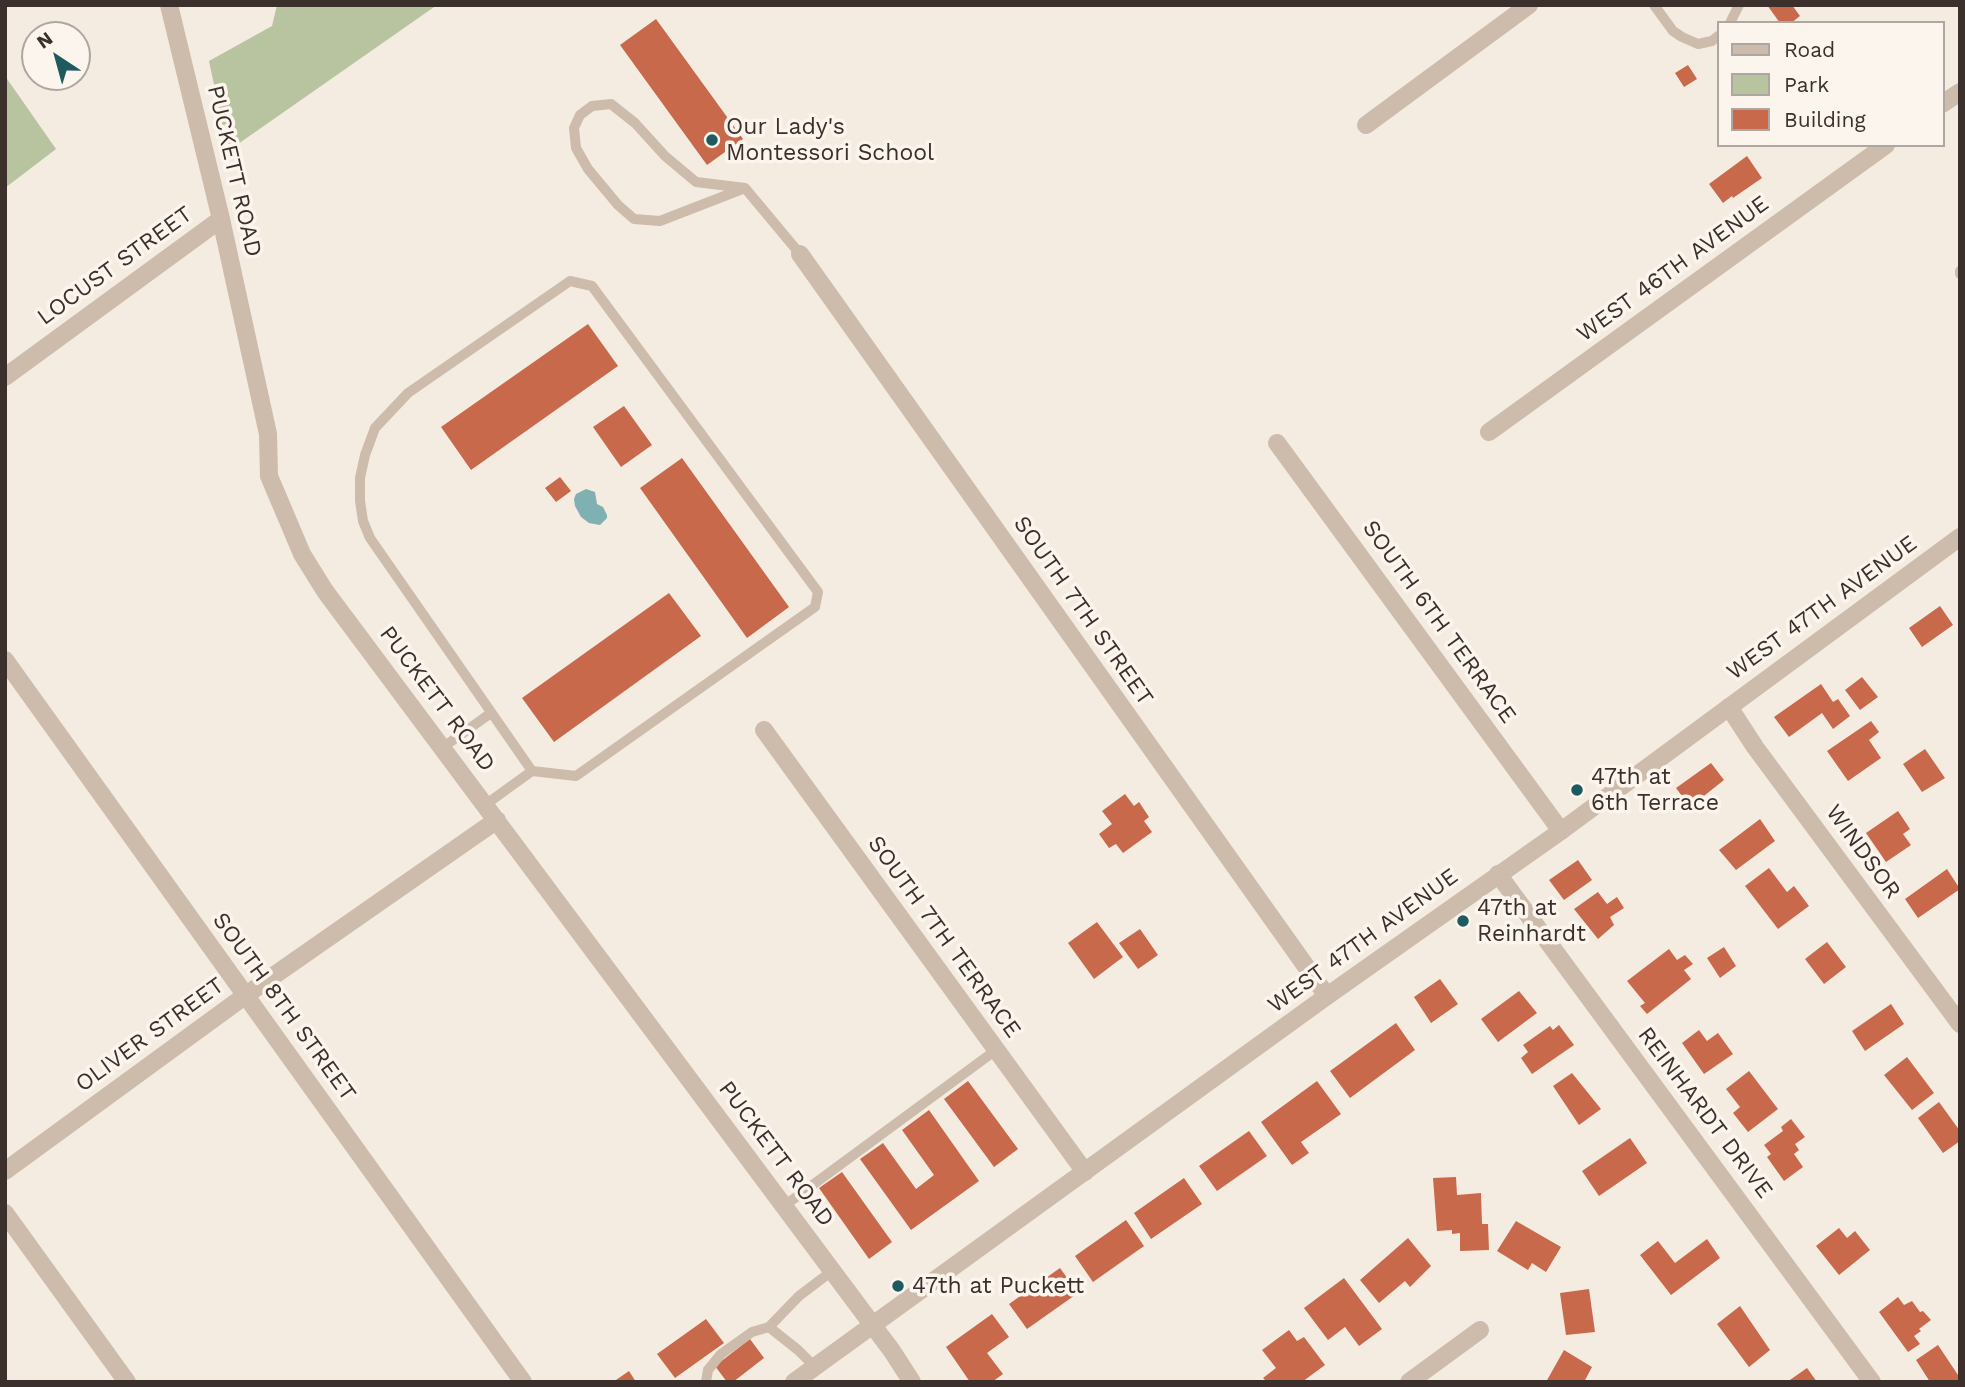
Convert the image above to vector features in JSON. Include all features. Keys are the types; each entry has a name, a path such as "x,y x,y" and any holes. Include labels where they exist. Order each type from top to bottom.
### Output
{"street":[{"name":"PUCKETT ROAD","path":"169,5 268,435 269,476 302,554 325,591 874,1326 912,1382"},
{"path":"1366,125 1529,5"},
{"path":"1944,103 1960,92"},
{"name":"WEST 46TH AVENUE","path":"1489,432 1883,147"},
{"name":"LOCUST STREET","path":"5,377 220,219"},
{"name":"SOUTH 7TH STREET","path":"800,254 1327,996"},
{"name":"SOUTH 6TH TERRACE","path":"1277,443 1560,831"},
{"name":"WEST 47TH AVENUE","path":"794,1382 1957,544"},
{"name":"SOUTH 8TH STREET","path":"5,660 523,1382"},
{"name":"WINDSOR","path":"1728,707 1960,1024"},
{"name":"SOUTH 7TH TERRACE","path":"764,730 1085,1172"},
{"name":"OLIVER STREET","path":"5,1171 246,995 497,820"},
{"name":"REINHARDT DRIVE","path":"1498,874 1872,1382"},
{"path":"5,1213 127,1382"},
{"path":"1409,1382 1480,1330"}],"lane":[{"path":"1654,5 1673,31 1682,37 1698,44 1716,38"},
{"path":"1731,21 1739,5"},
{"path":"744,188 660,221 634,219 618,205 588,169 576,148 574,128 580,115 592,106 611,104 635,123 665,156 696,182 744,188 800,254"},
{"path":"485,805 532,771 576,776 815,607 818,592 592,286 570,281 408,393 375,428 360,478 363,521 370,538 532,771"},
{"path":"442,748 491,713"},
{"path":"784,1206 996,1050"},
{"path":"706,1382 708,1370 721,1354 752,1332 769,1328 799,1296 832,1271"},
{"path":"769,1328 815,1367"}],"green space":[{"path":"277,5 437,5 228,151 209,61 272,26"},
{"path":"5,76 56,149 5,188"}],"water":[{"path":"586,489 595,492 597,504 603,507 607,515 600,525 589,523 581,517 575,506 576,494"}],"building":[{"path":"1767,5 1792,5 1800,16 1794,21 1779,21"},
{"path":"656,19 743,139 707,165 620,45"},
{"path":"1688,65 1697,79 1684,87 1675,73"},
{"path":"1747,156 1762,178 1723,203 1709,184"},
{"path":"588,324 618,366 471,470 441,427"},
{"path":"624,406 652,445 621,467 593,427"},
{"path":"682,458 789,607 747,638 640,488"},
{"path":"560,477 571,491 556,502 545,488"},
{"path":"669,593 701,636 554,742 522,698"},
{"path":"1940,606 1953,625 1922,647 1909,628"},
{"path":"1862,677 1878,697 1860,710 1845,690"},
{"path":"1821,684 1833,702 1838,699 1850,716 1833,729 1822,713 1789,737 1774,717"},
{"path":"1871,721 1879,732 1869,740 1881,758 1848,781 1827,751"},
{"path":"1925,749 1945,778 1922,792 1903,764"},
{"path":"1711,763 1724,780 1690,807 1676,788"},
{"path":"1125,794 1134,806 1139,802 1149,817 1144,821 1152,832 1123,853 1116,844 1109,848 1099,834 1112,824 1102,811"},
{"path":"1898,811 1910,829 1903,834 1911,845 1886,862 1866,833"},
{"path":"1760,819 1775,841 1736,870 1719,850"},
{"path":"1578,860 1592,880 1564,900 1549,880"},
{"path":"1769,868 1787,892 1794,886 1809,906 1778,929 1745,886"},
{"path":"1947,869 1960,889 1918,918 1905,899"},
{"path":"1598,892 1607,904 1617,897 1624,908 1610,917 1614,925 1598,939 1574,909"},
{"path":"1097,922 1123,957 1094,979 1068,943"},
{"path":"1140,929 1158,955 1138,969 1119,943"},
{"path":"1827,942 1846,967 1824,984 1805,959"},
{"path":"1724,947 1736,966 1720,978 1707,958"},
{"path":"1669,949 1677,960 1685,955 1693,964 1684,970 1691,979 1647,1014 1640,1006 1645,1003 1627,981"},
{"path":"1440,979 1458,1004 1431,1023 1414,997"},
{"path":"1519,991 1537,1013 1498,1042 1481,1019"},
{"path":"1891,1004 1904,1024 1865,1051 1852,1031"},
{"path":"1396,1023 1415,1050 1350,1098 1330,1071"},
{"path":"1559,1025 1574,1045 1532,1074 1521,1058 1528,1052 1523,1045 1550,1026 1553,1030"},
{"path":"1699,1030 1707,1041 1718,1033 1733,1054 1704,1074 1682,1043"},
{"path":"1907,1057 1934,1093 1912,1110 1884,1075"},
{"path":"1749,1071 1778,1109 1748,1132 1733,1113 1740,1107 1726,1089"},
{"path":"1572,1073 1601,1109 1579,1125 1553,1086"},
{"path":"968,1081 1018,1149 994,1167 944,1099"},
{"path":"1317,1081 1341,1114 1301,1142 1309,1153 1292,1165 1261,1122"},
{"path":"1939,1102 1960,1131 1960,1141 1943,1153 1918,1118"},
{"path":"929,1110 979,1181 911,1230 860,1159 883,1143 916,1189 934,1175 902,1130"},
{"path":"1791,1119 1805,1137 1795,1144 1799,1150 1794,1154 1803,1167 1784,1181 1767,1157 1771,1154 1764,1145 1783,1131 1781,1127"},
{"path":"1249,1131 1267,1156 1217,1191 1199,1166"},
{"path":"1630,1138 1647,1163 1599,1196 1582,1171"},
{"path":"842,1172 892,1242 869,1259 819,1188"},
{"path":"1456,1177 1457,1195 1481,1193 1482,1224 1488,1224 1489,1250 1460,1251 1460,1233 1452,1234 1452,1230 1437,1231 1433,1178"},
{"path":"1184,1178 1202,1204 1151,1239 1134,1213"},
{"path":"1126,1220 1144,1246 1093,1282 1075,1256"},
{"path":"1516,1221 1561,1247 1546,1272 1532,1263 1528,1270 1497,1251"},
{"path":"1839,1228 1847,1238 1855,1231 1870,1250 1839,1275 1816,1246"},
{"path":"1408,1238 1431,1266 1410,1287 1405,1281 1379,1303 1360,1280"},
{"path":"1707,1239 1720,1258 1671,1295 1640,1255 1658,1241 1675,1263"},
{"path":"1060,1268 1078,1293 1027,1329 1009,1304"},
{"path":"1344,1278 1382,1329 1359,1346 1345,1327 1328,1340 1304,1308"},
{"path":"1589,1289 1595,1332 1566,1335 1560,1293"},
{"path":"1898,1297 1904,1305 1912,1301 1920,1312 1923,1311 1931,1320 1914,1336 1920,1344 1908,1352 1879,1312"},
{"path":"1740,1306 1770,1350 1749,1367 1717,1324"},
{"path":"992,1314 1009,1337 987,1353 1003,1374 992,1382 970,1382 946,1347"},
{"path":"706,1319 724,1343 675,1378 657,1354"},
{"path":"1289,1330 1297,1341 1304,1337 1325,1365 1302,1382 1267,1382 1263,1378 1276,1368 1262,1350"},
{"path":"750,1339 764,1358 733,1382 727,1382 715,1366"},
{"path":"1938,1345 1960,1378 1957,1382 1930,1382 1916,1360"},
{"path":"1564,1350 1592,1367 1584,1382 1546,1382"},
{"path":"1807,1368 1817,1382 1787,1382"},
{"path":"629,1371 636,1382 613,1382"}],"place":[{"name":"Our Lady's Montessori School","path":"712,140"},
{"name":"47th at 6th Terrace","path":"1577,790"},
{"name":"47th at Reinhardt","path":"1463,921"},
{"name":"47th at Puckett","path":"898,1286"}]}
